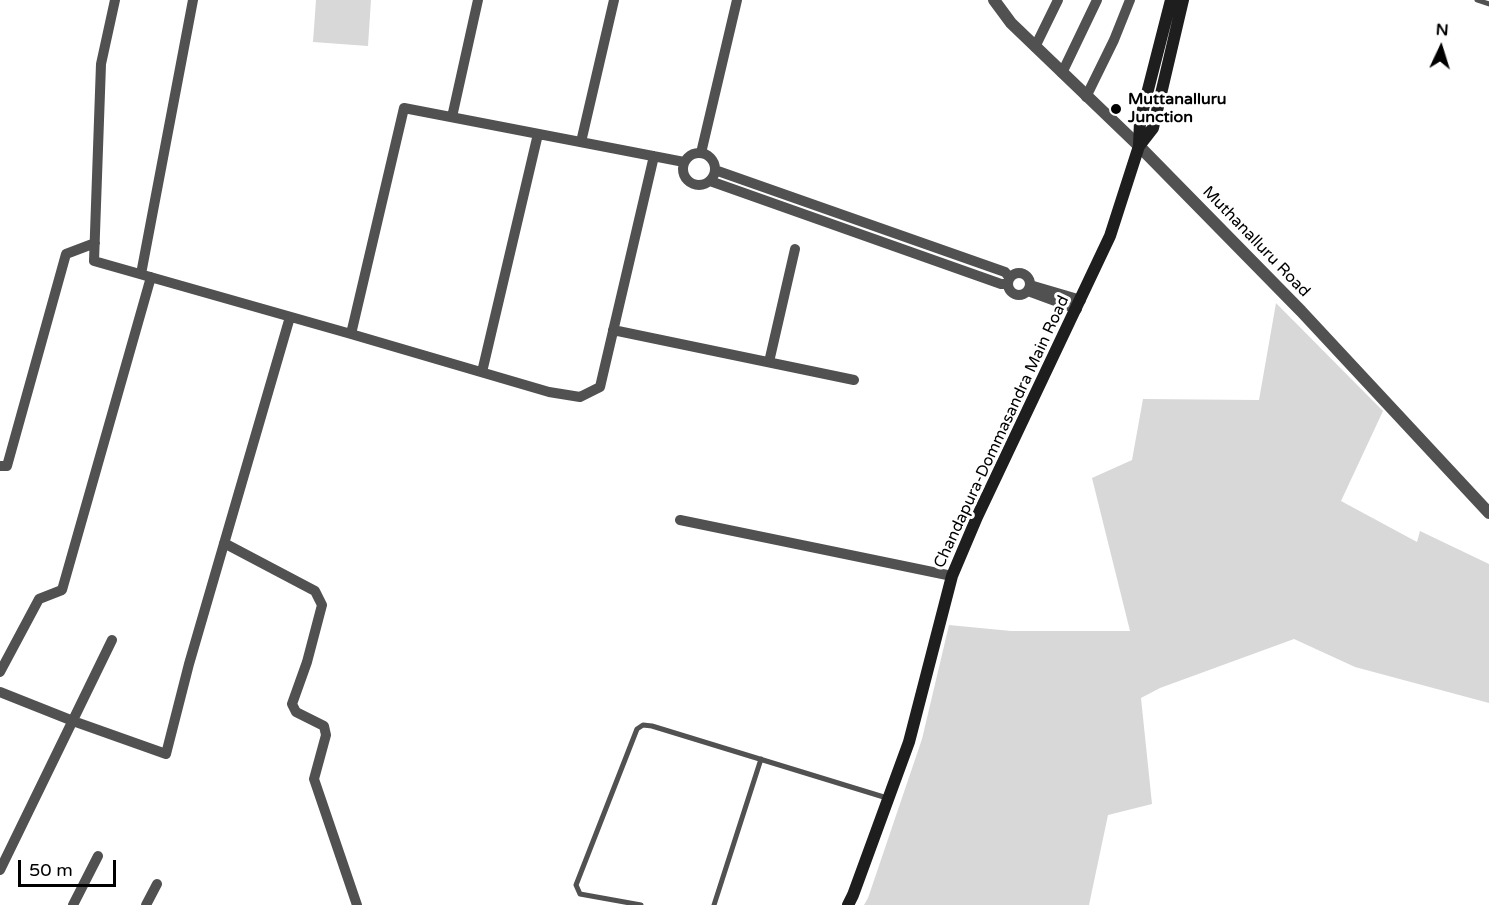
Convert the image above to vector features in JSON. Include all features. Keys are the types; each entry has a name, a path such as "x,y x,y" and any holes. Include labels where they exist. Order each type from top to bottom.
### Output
{"main road":[{"name":"Chandapura-Dommasandra Main Road","path":"848,905 854,895 909,742 952,576 977,517 1110,236 1138,146 1140,122 1171,0"},
{"name":"Chandapura-Dommasandra Main Road","path":"1138,146 1153,128 1183,0"}],"street":[{"path":"115,0 101,64 94,261 549,392 580,397 600,387 654,156"},
{"path":"0,672 39,599 62,590 146,276 194,0"},
{"path":"452,117 478,0"},
{"path":"581,142 614,0"},
{"path":"701,153 737,0"},
{"name":"Muthanalluru Road","path":"994,0 1011,23 1138,146 1301,311 1489,513"},
{"path":"1035,47 1058,0"},
{"path":"1062,73 1097,0"},
{"path":"1086,96 1130,0"},
{"path":"351,334 404,108 684,162"},
{"path":"482,372 538,134"},
{"path":"710,181 715,170 714,162 709,156 694,153 684,162 684,175 692,184 699,185 710,181 1001,284 1009,281 1020,273 1029,279 1029,288 1022,295 1015,295 1010,290 1009,281 1005,272 715,170"},
{"path":"0,466 7,466 66,254 95,243"},
{"path":"770,362 795,249"},
{"path":"1029,288 1079,304"},
{"path":"0,692 72,721 166,754 189,664 290,316"},
{"path":"613,330 854,380"},
{"path":"680,520 952,576"},
{"path":"224,543 315,591 322,605 307,662 292,705 296,712 324,726 326,735 314,779 357,905"},
{"path":"0,870 112,639"},
{"path":"73,905 98,856"},
{"path":"146,905 157,884"}],"lane":[{"path":"1477,0 1489,4"},
{"path":"641,905 580,894 576,885 638,729 644,725 888,799"},
{"path":"714,905 761,759"}],"shaded area":[{"path":"316,0 371,0 368,46 313,42"},
{"path":"1276,303 1383,411 1341,501 1417,542 1420,531 1489,564 1489,703 1355,667 1294,639 1160,688 1141,698 1152,804 1108,815 1089,905 864,905 922,739 949,625 1011,631 1130,631 1092,478 1132,460 1143,399 1259,400"}],"place":[{"name":"Muttanalluru Junction","path":"1116,109"}]}
